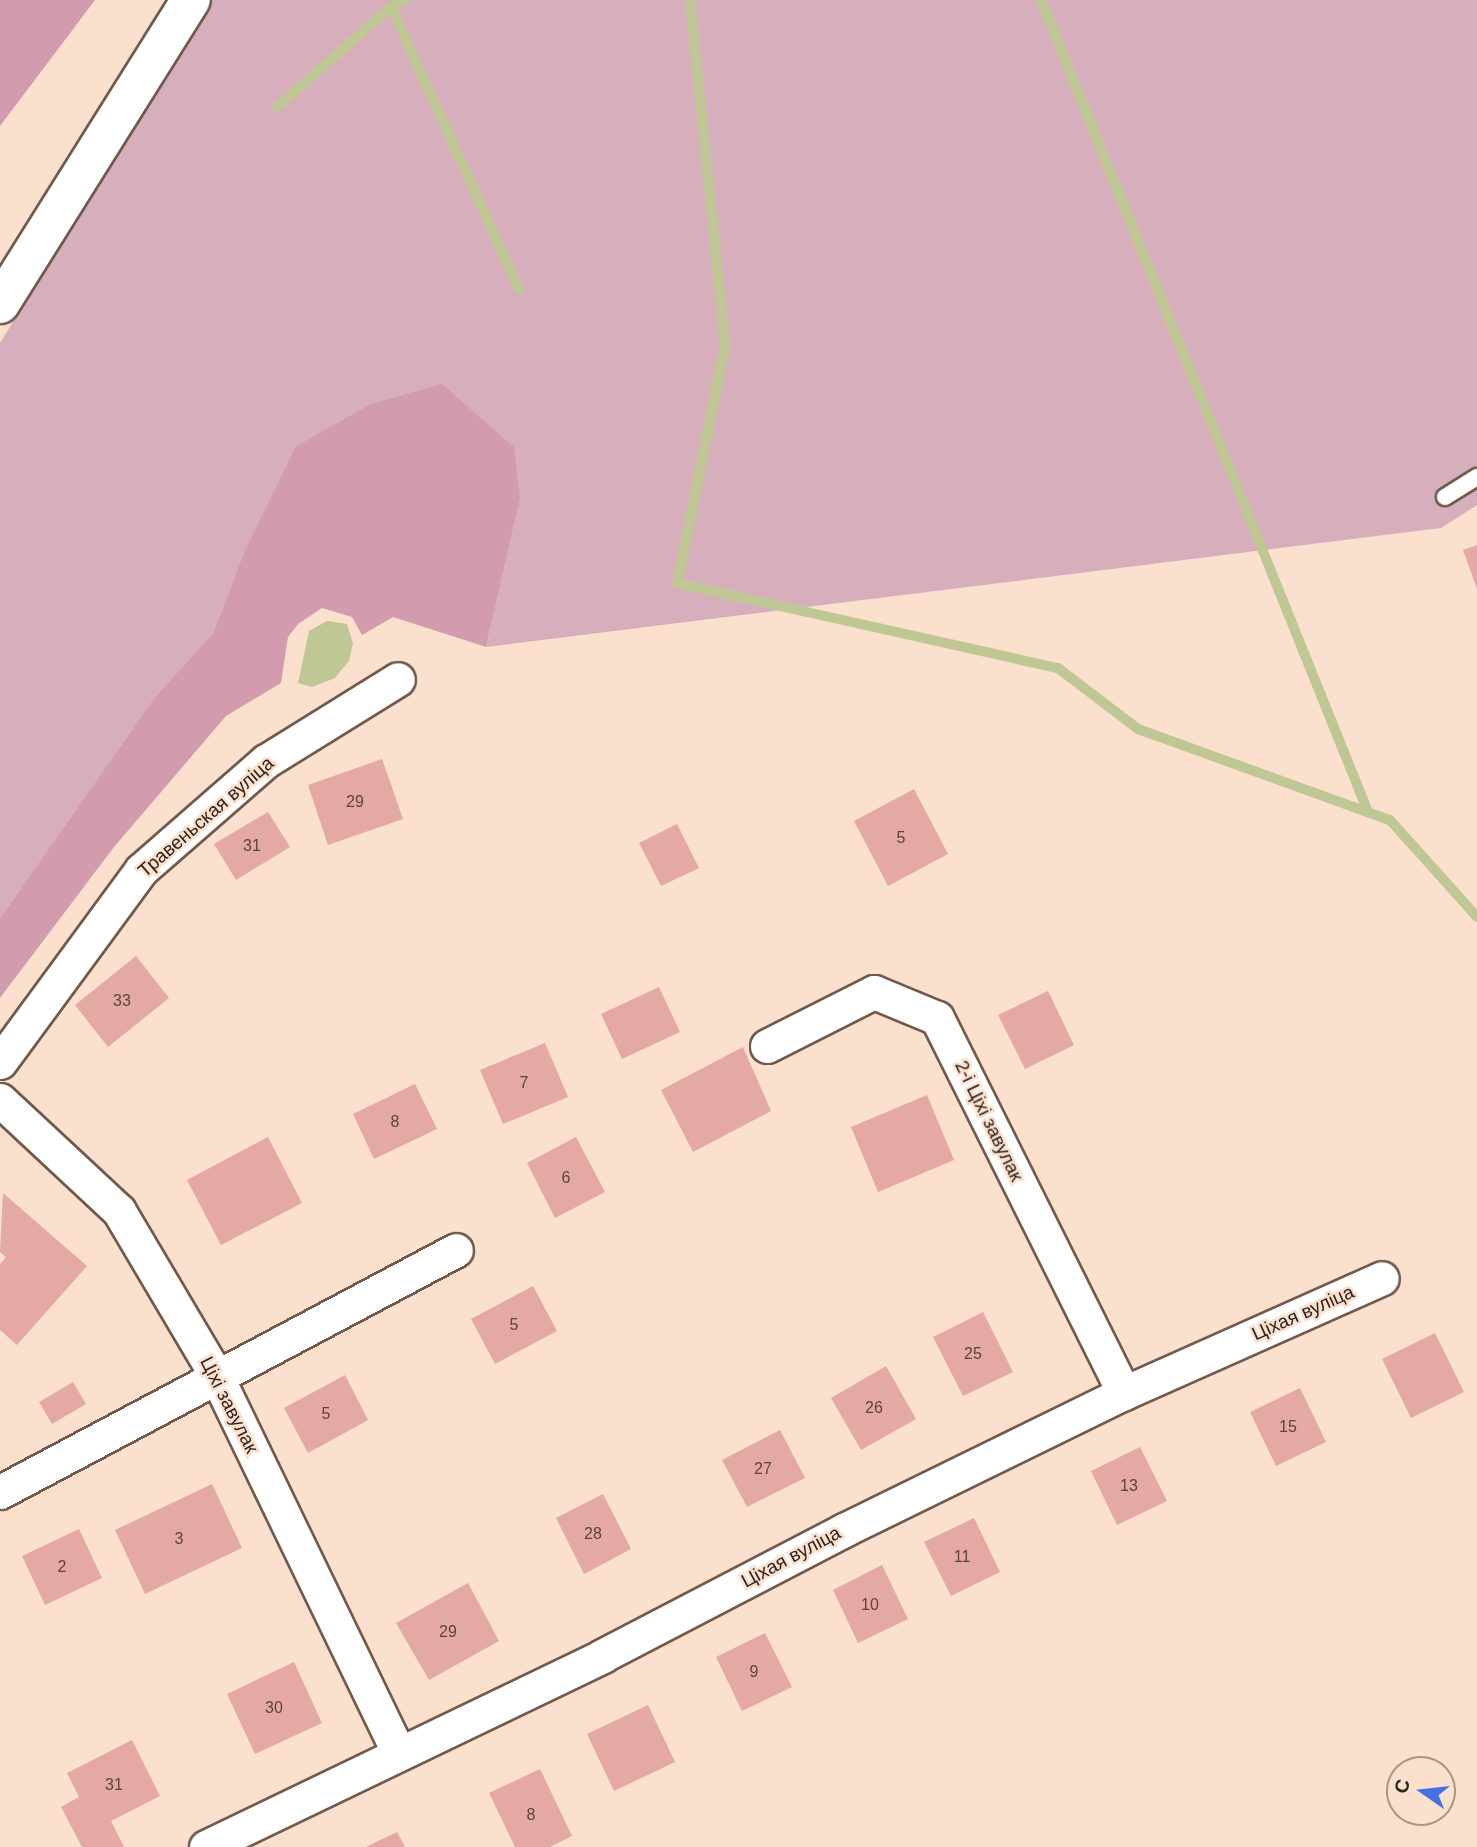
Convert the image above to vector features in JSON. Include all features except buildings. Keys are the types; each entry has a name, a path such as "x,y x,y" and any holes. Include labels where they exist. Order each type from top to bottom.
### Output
{"main road":[{"path":"0,304 191,0"}],"street":[{"name":"Травеньская вуліца","path":"0,1062 141,870 267,761 398,680"},
{"name":"2-і Ціхі завулак","path":"767,1046 874,992 937,1018 1124,1393"},
{"name":"Ціхі завулак","path":"0,1100 119,1211 216,1375 398,1752"},
{"path":"0,1492 456,1250"},
{"name":"Ціхая вуліца","path":"206,1847 398,1752 602,1656 844,1530 1124,1393 1382,1278"}],"lane":[{"path":"1445,497 1477,477"}],"shaded area":[{"path":"0,0 95,0 0,126"},
{"path":"212,0 1477,0 1477,505 1441,528 486,647 520,500 295,447 244,552 213,633 154,698 0,918 0,343"},
{"path":"442,384 514,447 520,500 486,647 393,617 362,635 352,617 322,608 298,624 288,637 281,683 226,716 114,847 0,998 0,918 154,698 213,633 244,552 295,447 371,404"},
{"path":"327,621 347,624 353,643 349,661 335,678 312,687 298,683 309,631"}],"waterway":[{"path":"391,7 404,0"},
{"path":"690,0 725,346 677,583 1058,668 1138,729 1390,820 1477,917"},
{"path":"1041,0 1368,812"},
{"path":"277,107 391,7 519,289"}]}
